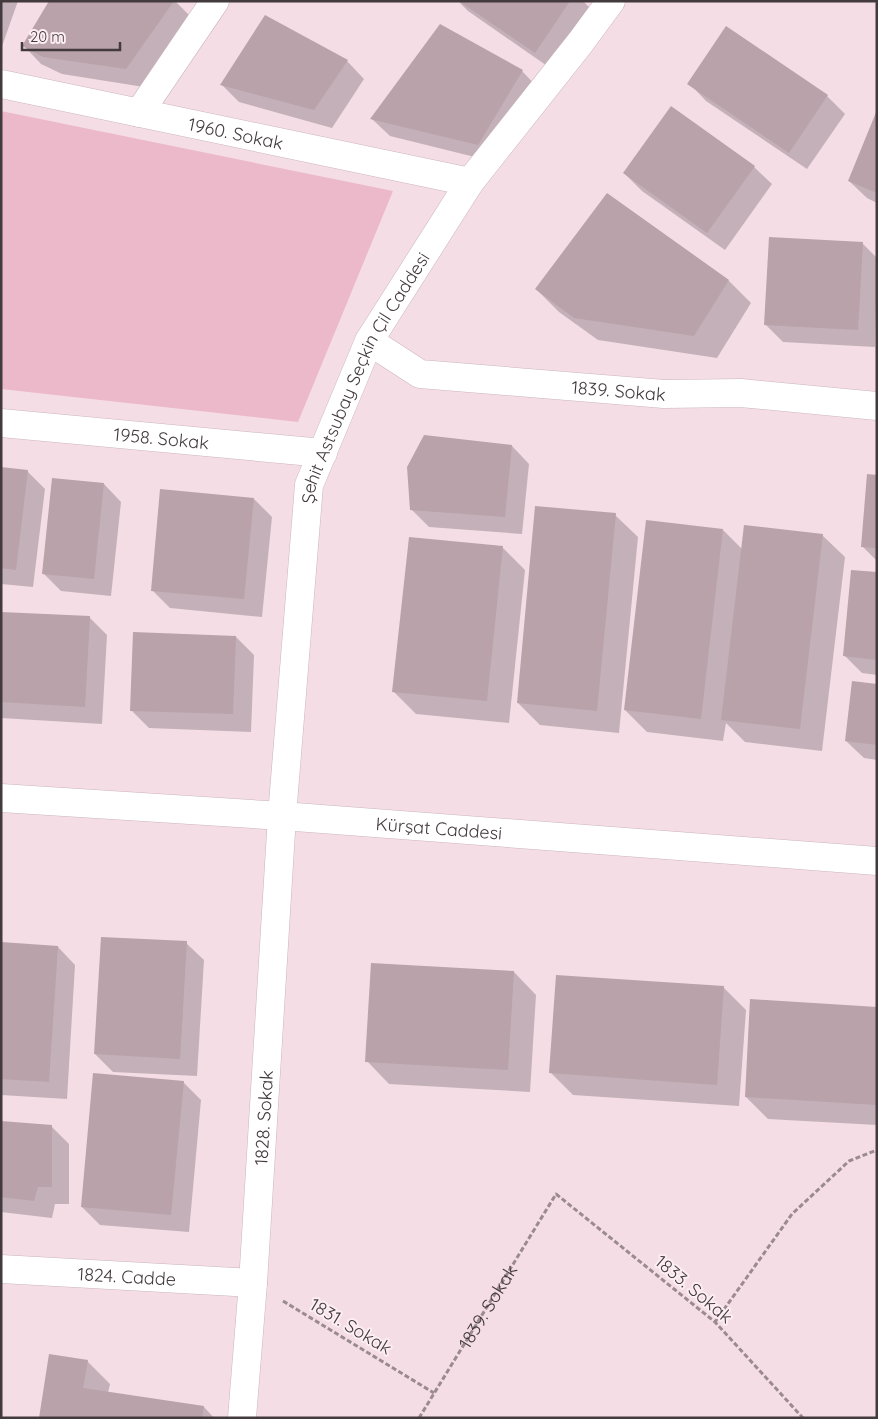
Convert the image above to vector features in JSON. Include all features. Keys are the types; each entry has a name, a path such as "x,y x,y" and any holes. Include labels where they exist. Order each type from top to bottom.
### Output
{"street":[{"path":"139,113 215,1"},
{"name":"Şehit Astsubay Seçkin Çil Caddesi","path":"282,816 309,485 369,341 470,182 611,1"},
{"name":"1960. Sokak","path":"1,84 470,182"},
{"name":"1839. Sokak","path":"369,341 420,374 664,394 741,393 877,406"},
{"name":"1958. Sokak","path":"1,423 323,453"},
{"name":"Kürşat Caddesi","path":"1,798 282,816 877,862"},
{"name":"1828. Sokak","path":"242,1418 253,1283 282,816"},
{"name":"1824. Cadde","path":"1,1269 253,1283"}],"path":[{"path":"715,1322 792,1214 849,1161 877,1150"},
{"name":"1833. Sokak","path":"556,1194 715,1322 803,1418"},
{"name":"1839. Sokak","path":"419,1418 556,1194"},
{"name":"1831. Sokak","path":"253,1283 434,1393"}],"shaded area":[{"path":"1,111 393,191 298,422 1,389"}],"building":[{"path":"49,1 174,1 126,69 43,57 22,46"},
{"path":"459,1 570,1 535,53"},
{"path":"265,15 348,60 314,110 220,85"},
{"path":"440,24 523,70 478,145 370,119"},
{"path":"726,26 828,95 789,153 687,84"},
{"path":"671,106 755,166 707,233 623,173"},
{"path":"877,110 877,193 848,181"},
{"path":"607,193 729,280 694,336 574,318 535,289"},
{"path":"769,237 863,242 858,330 764,325"},
{"path":"424,435 512,445 505,517 410,510 407,467"},
{"path":"1,467 28,470 16,570 1,568"},
{"path":"867,474 877,475 877,548 861,547"},
{"path":"52,478 104,483 94,579 42,574"},
{"path":"160,489 254,498 244,599 151,591"},
{"path":"535,506 616,513 597,711 517,703"},
{"path":"646,520 723,529 701,719 624,710"},
{"path":"744,525 823,534 800,729 721,720"},
{"path":"409,537 503,546 487,701 392,692"},
{"path":"851,570 877,572 877,660 843,656"},
{"path":"1,612 90,616 85,707 1,702"},
{"path":"133,632 236,636 233,714 130,711"},
{"path":"852,681 877,684 877,745 845,741"},
{"path":"101,937 187,941 180,1059 94,1054"},
{"path":"1,942 58,946 49,1082 1,1079"},
{"path":"371,963 514,971 508,1070 365,1062"},
{"path":"556,975 724,986 717,1085 549,1073"},
{"path":"750,999 877,1007 877,1105 745,1097"},
{"path":"93,1073 184,1081 171,1215 81,1207"},
{"path":"1,1121 52,1125 52,1187 38,1187 34,1201 1,1197"},
{"path":"49,1354 88,1360 83,1388 204,1406 202,1418 39,1418"}]}
